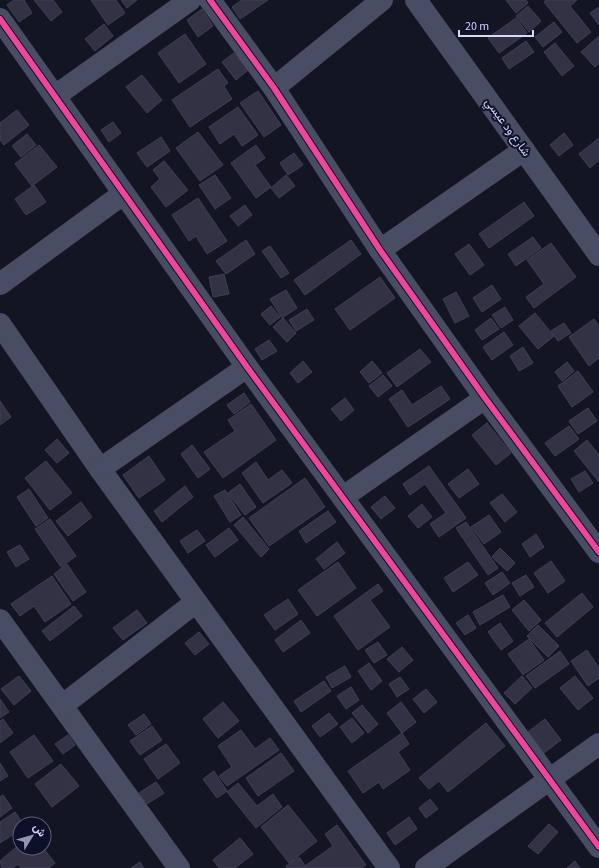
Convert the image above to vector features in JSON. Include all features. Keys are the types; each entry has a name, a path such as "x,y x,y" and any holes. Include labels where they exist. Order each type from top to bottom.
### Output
{"street":[{"path":"55,96 190,0"},
{"path":"210,0 274,88 380,250 485,398 599,552"},
{"path":"274,88 382,0"},
{"name":"شارع ود عيسي","path":"416,0 599,255"},
{"path":"0,19 247,367 549,781 599,847"},
{"path":"380,250 524,150"},
{"path":"0,284 124,194"},
{"path":"0,324 100,469 389,868"},
{"path":"100,469 247,367"},
{"path":"343,497 485,398"},
{"path":"63,705 196,602"},
{"path":"0,620 63,705 179,868"},
{"path":"426,868 599,744"}],"building":[{"path":"14,0 24,0 32,13 19,22 7,5"},
{"path":"34,0 53,0 62,12 51,21"},
{"path":"91,0 116,0 125,13 108,25"},
{"path":"121,0 137,0 127,8"},
{"path":"242,0 268,0 240,19 232,7"},
{"path":"506,0 526,0 528,3 516,13"},
{"path":"546,0 577,0 570,6 591,32 577,43 544,2"},
{"path":"528,6 541,21 529,32 516,16"},
{"path":"599,7 599,25 590,13"},
{"path":"202,9 213,26 198,37 187,20"},
{"path":"516,18 527,33 499,53 488,38"},
{"path":"554,22 562,32 543,47 535,37"},
{"path":"104,24 113,36 95,51 85,39"},
{"path":"185,34 206,64 179,83 158,53"},
{"path":"599,36 599,63 595,67 581,52"},
{"path":"526,41 534,52 509,69 502,58"},
{"path":"555,43 574,66 562,76 544,52"},
{"path":"234,53 248,70 236,80 222,62"},
{"path":"218,69 228,83 224,86 232,99 190,127 172,100"},
{"path":"142,75 162,100 147,113 126,87"},
{"path":"258,91 281,125 264,137 240,103"},
{"path":"238,107 258,135 242,146 234,134 220,144 209,127"},
{"path":"17,110 29,125 4,145 0,140 0,123"},
{"path":"113,122 121,133 109,142 101,130"},
{"path":"198,132 223,165 200,181 176,148"},
{"path":"564,133 573,145 559,156 550,145"},
{"path":"27,134 36,145 21,157 12,146"},
{"path":"161,137 170,151 147,167 137,153"},
{"path":"599,138 599,160 590,168 579,154"},
{"path":"39,145 57,167 32,186 15,164"},
{"path":"256,145 265,158 255,165 271,187 256,198 231,163"},
{"path":"294,153 303,165 288,175 280,163"},
{"path":"164,161 188,190 166,207 151,187 160,179 153,170"},
{"path":"215,175 231,198 215,209 199,185"},
{"path":"286,175 295,186 279,198 271,188"},
{"path":"34,185 46,202 26,215 15,199"},
{"path":"198,198 227,241 207,254 196,236 189,241 172,215"},
{"path":"524,202 534,216 489,248 479,234"},
{"path":"245,205 252,215 238,226 230,216"},
{"path":"533,237 541,248 516,266 508,254"},
{"path":"246,240 255,254 226,274 216,261"},
{"path":"351,240 361,254 305,295 294,280"},
{"path":"551,243 576,277 534,308 526,297 544,284 527,260"},
{"path":"469,244 484,265 470,275 455,254"},
{"path":"270,246 289,273 281,278 262,251"},
{"path":"224,274 229,294 213,297 209,277"},
{"path":"380,277 395,298 350,330 335,309"},
{"path":"492,285 501,299 482,312 473,298"},
{"path":"286,290 297,308 282,318 270,299"},
{"path":"456,292 469,316 455,323 443,299"},
{"path":"271,306 280,317 270,325 261,314"},
{"path":"505,307 513,320 501,328 492,315"},
{"path":"307,309 314,320 296,331 289,320"},
{"path":"535,313 554,336 538,349 519,326"},
{"path":"283,318 296,333 287,342 273,327"},
{"path":"491,318 499,329 482,340 475,330"},
{"path":"594,319 599,326 599,358 589,366 569,337"},
{"path":"564,323 571,333 558,341 551,331"},
{"path":"504,332 513,345 492,360 483,347"},
{"path":"269,340 277,351 262,360 255,349"},
{"path":"523,347 533,363 519,371 510,356"},
{"path":"420,349 431,362 397,387 387,373"},
{"path":"303,361 312,372 298,383 290,373"},
{"path":"372,361 382,373 369,383 360,372"},
{"path":"567,362 574,371 562,381 555,372"},
{"path":"578,371 593,392 572,407 558,386"},
{"path":"383,375 392,386 378,397 369,386"},
{"path":"441,386 450,399 408,427 389,399 402,390 412,405"},
{"path":"244,393 250,402 234,414 227,405"},
{"path":"345,398 354,410 341,421 331,409"},
{"path":"0,401 11,417 0,425"},
{"path":"251,404 276,440 223,478 204,452 235,431 228,420"},
{"path":"588,408 597,421 578,434 569,421"},
{"path":"487,423 511,453 496,465 472,435"},
{"path":"569,426 579,439 555,456 545,443"},
{"path":"57,439 69,453 57,463 45,450"},
{"path":"587,440 599,455 599,482 574,451"},
{"path":"192,445 210,469 198,478 181,454"},
{"path":"149,456 165,480 139,498 123,475"},
{"path":"46,461 72,493 50,510 25,478"},
{"path":"256,462 268,480 282,470 292,483 263,503 242,473"},
{"path":"429,466 466,518 439,537 430,524 446,513 425,484 410,495 403,484"},
{"path":"468,469 479,484 459,498 448,484"},
{"path":"585,471 593,483 579,492 571,479"},
{"path":"305,478 325,507 269,546 249,518"},
{"path":"240,484 256,507 245,515 228,493"},
{"path":"185,486 193,497 162,522 154,511"},
{"path":"29,489 48,518 36,526 17,497"},
{"path":"225,490 241,515 230,522 214,496"},
{"path":"502,494 517,512 505,522 490,503"},
{"path":"385,496 395,508 381,519 371,507"},
{"path":"81,502 92,517 68,536 56,521"},
{"path":"422,504 432,517 418,528 408,516"},
{"path":"328,511 336,522 306,543 299,531"},
{"path":"489,515 501,532 484,544 471,527"},
{"path":"243,517 269,549 261,557 234,525"},
{"path":"50,519 76,556 61,567 35,529"},
{"path":"466,522 498,568 488,575 456,528"},
{"path":"229,528 238,540 215,557 206,545"},
{"path":"197,530 205,541 188,553 180,541"},
{"path":"536,534 544,547 530,557 522,544"},
{"path":"337,542 345,553 324,569 316,559"},
{"path":"20,545 29,559 16,567 7,552"},
{"path":"500,548 515,563 507,571 492,557"},
{"path":"551,561 565,581 548,593 534,573"},
{"path":"338,562 356,588 317,616 298,590"},
{"path":"468,562 478,575 453,592 444,578"},
{"path":"67,564 86,592 73,601 54,574"},
{"path":"502,572 510,583 493,595 485,583"},
{"path":"526,575 534,587 520,596 512,583"},
{"path":"52,576 71,604 45,622 34,606 20,616 11,604"},
{"path":"378,584 383,591 370,600 390,627 358,650 334,616"},
{"path":"582,593 593,607 557,637 545,623"},
{"path":"503,595 510,607 480,625 473,612"},
{"path":"288,599 298,614 275,630 264,615"},
{"path":"524,600 541,620 529,631 512,610"},
{"path":"74,606 82,616 50,641 42,631"},
{"path":"137,610 147,623 123,640 113,628"},
{"path":"468,615 476,628 465,635 456,623"},
{"path":"301,620 310,633 283,652 275,640"},
{"path":"500,623 513,641 501,650 488,632"},
{"path":"538,625 559,646 548,657 527,636"},
{"path":"199,632 209,644 195,655 185,643"},
{"path":"529,639 544,660 523,675 508,654"},
{"path":"378,642 387,655 374,663 365,650"},
{"path":"402,647 413,660 399,672 387,659"},
{"path":"587,650 599,668 599,678 588,686 571,661"},
{"path":"560,651 569,664 535,688 526,676"},
{"path":"369,663 382,681 371,690 358,671"},
{"path":"345,666 351,677 332,688 326,677"},
{"path":"19,676 31,691 14,705 1,689"},
{"path":"522,676 532,688 515,704 504,693"},
{"path":"575,676 593,698 578,710 560,688"},
{"path":"400,677 409,689 397,697 389,684"},
{"path":"324,681 331,691 301,712 294,701"},
{"path":"351,687 359,700 346,709 337,696"},
{"path":"426,689 437,702 424,713 413,699"},
{"path":"0,699 9,712 0,718"},
{"path":"223,702 239,721 218,738 203,719"},
{"path":"401,702 416,722 402,733 387,713"},
{"path":"362,705 378,724 368,733 352,713"},
{"path":"329,713 338,724 320,737 312,726"},
{"path":"144,714 151,724 136,735 128,725"},
{"path":"352,718 364,733 352,743 340,727"},
{"path":"3,719 13,733 0,743 0,721"},
{"path":"545,719 561,740 544,753 528,732"},
{"path":"486,723 505,746 448,792 439,781 429,789 419,778"},
{"path":"152,726 162,740 140,755 130,741"},
{"path":"241,730 255,749 270,738 279,750 227,786 219,776 232,767 218,746"},
{"path":"402,733 409,744 398,752 410,770 383,789 379,782 363,793 348,771"},
{"path":"34,735 53,761 28,778 10,752"},
{"path":"68,735 75,745 63,754 55,744"},
{"path":"166,744 180,763 158,779 144,759"},
{"path":"281,753 294,771 258,796 246,778"},
{"path":"0,763 8,776 0,781"},
{"path":"61,764 79,786 52,807 35,784"},
{"path":"214,771 227,791 217,798 203,779"},
{"path":"156,782 164,793 147,804 139,793"},
{"path":"238,783 257,806 273,794 282,807 256,828 227,792"},
{"path":"3,795 12,808 0,817 0,797"},
{"path":"430,799 438,809 426,818 419,808"},
{"path":"288,805 317,841 289,863 261,827"},
{"path":"15,812 18,816 12,816 12,835 0,843 0,822"},
{"path":"409,817 417,829 395,845 387,833"},
{"path":"549,824 558,832 538,854 528,846"},
{"path":"337,825 366,865 362,868 287,868 286,866 299,857 305,866 333,846 325,834"},
{"path":"240,838 253,854 235,868 219,868 213,860"},
{"path":"12,851 12,856 49,856 55,863 49,868 21,868 18,864 13,868 2,868 0,861"},
{"path":"575,861 580,868 567,868"},
{"path":"140,862 144,868 131,868"}],"cycle path":[{"path":"210,0 274,88 380,250 485,398 599,552"},
{"path":"0,19 247,367 599,847"}]}
